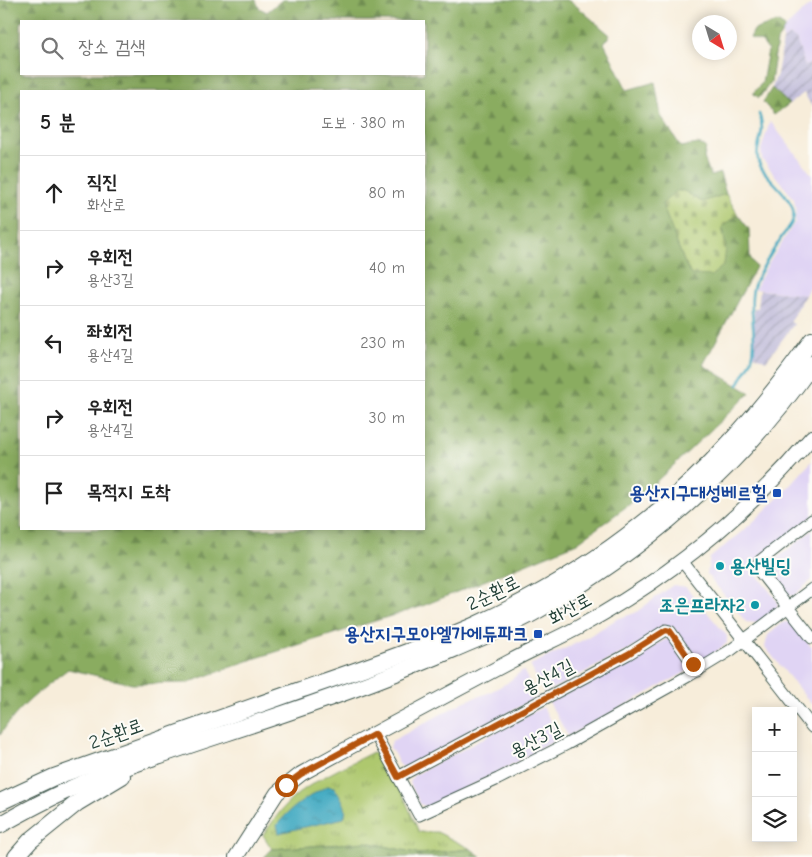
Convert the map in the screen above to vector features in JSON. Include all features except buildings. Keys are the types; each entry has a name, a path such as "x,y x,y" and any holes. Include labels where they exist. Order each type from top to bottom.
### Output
{"highway":[{"name":"2순환로","path":"0,802 54,777 406,653 474,625 528,599 593,559 642,524 686,487 736,436 778,387 812,340"},
{"name":"2순환로","path":"0,825 41,803 93,779 338,695 410,668 531,614 581,584 630,550 712,482 752,440 812,364"},
{"path":"16,857 30,841 77,803 108,785 141,762"}],"main road":[{"name":"화산로","path":"236,857 269,804 286,785 301,774 520,656 579,627 682,561 732,520 768,485 812,437"}],"street":[{"path":"812,520 758,564 760,572 812,638"},
{"path":"682,561 812,727"},
{"name":"용산3길","path":"375,734 419,815 514,771 624,713 698,671 744,640 812,589"},
{"name":"용산4길","path":"398,777 628,654 666,630 670,631 698,671"}],"shaded area":[{"path":"812,3 812,63 805,66 796,39 789,35 783,41 782,31"},
{"path":"789,35 796,39 805,66 812,63 812,107 804,93 789,104 772,88 777,74 783,41"},
{"path":"770,121 812,175 812,281 805,295 755,289 795,222 796,211 794,199 762,159 761,150"},
{"path":"760,290 805,295 790,322 794,324 766,361 754,355 754,308 758,308"},
{"path":"812,461 812,517 750,566 778,602 777,608 758,623 746,622 707,574 710,558 751,524"},
{"path":"812,530 812,580 793,596 782,594 765,572 766,567"},
{"path":"673,585 686,587 727,636 727,643 704,661 699,661 673,627 544,693 530,665 581,641 617,619 635,613"},
{"path":"784,622 792,622 812,648 812,705 765,647 768,635"},
{"path":"666,639 674,641 688,667 686,672 568,736 549,702 625,664"},
{"path":"523,670 537,697 408,769 401,766 390,747 392,741 465,701 488,693 507,683"},
{"path":"543,707 560,738 494,774 427,807 420,804 410,783 413,776"}],"green space":[{"path":"0,0 256,0 259,8 267,12 282,0 566,0 573,3 610,35 604,43 627,90 655,82 661,116 681,147 698,144 706,147 704,158 711,176 720,173 726,194 702,202 684,191 662,204 691,275 726,247 721,227 738,215 749,229 750,257 756,267 703,365 750,393 642,495 577,543 420,607 253,659 187,683 132,684 68,669 22,707 0,735"},
{"path":"777,22 785,27 777,41 771,82 759,98 753,93 762,83 768,50 762,42 750,38 754,30"},
{"path":"772,88 789,104 774,115 763,102"},
{"path":"676,191 684,191 702,202 726,194 738,215 722,227 726,247 724,265 711,276 691,275 684,261 662,204"},
{"path":"371,753 380,755 400,788 419,832 437,832 471,849 420,854 366,842 272,849 263,835 292,799 319,780"},
{"path":"366,842 420,854 471,849 482,857 264,857 272,849"}],"water":[{"path":"327,786 334,787 343,802 345,809 344,818 279,833 277,825 288,813 307,798"}],"waterway":[{"path":"738,385 750,365 754,350 753,289 758,276 793,219 792,205 762,169 759,162 757,155 762,129 759,114"}],"place":[{"name":"용산지구대성베르힐","path":"777,493"},
{"name":"용산빌딩","path":"720,566"},
{"name":"조은프라자2","path":"755,605"},
{"name":"용산지구모아엘가에듀파크","path":"538,634"}],"route":[{"path":"286,785 301,774 375,734 398,777 643,646 666,630 670,631 693,664"}]}
